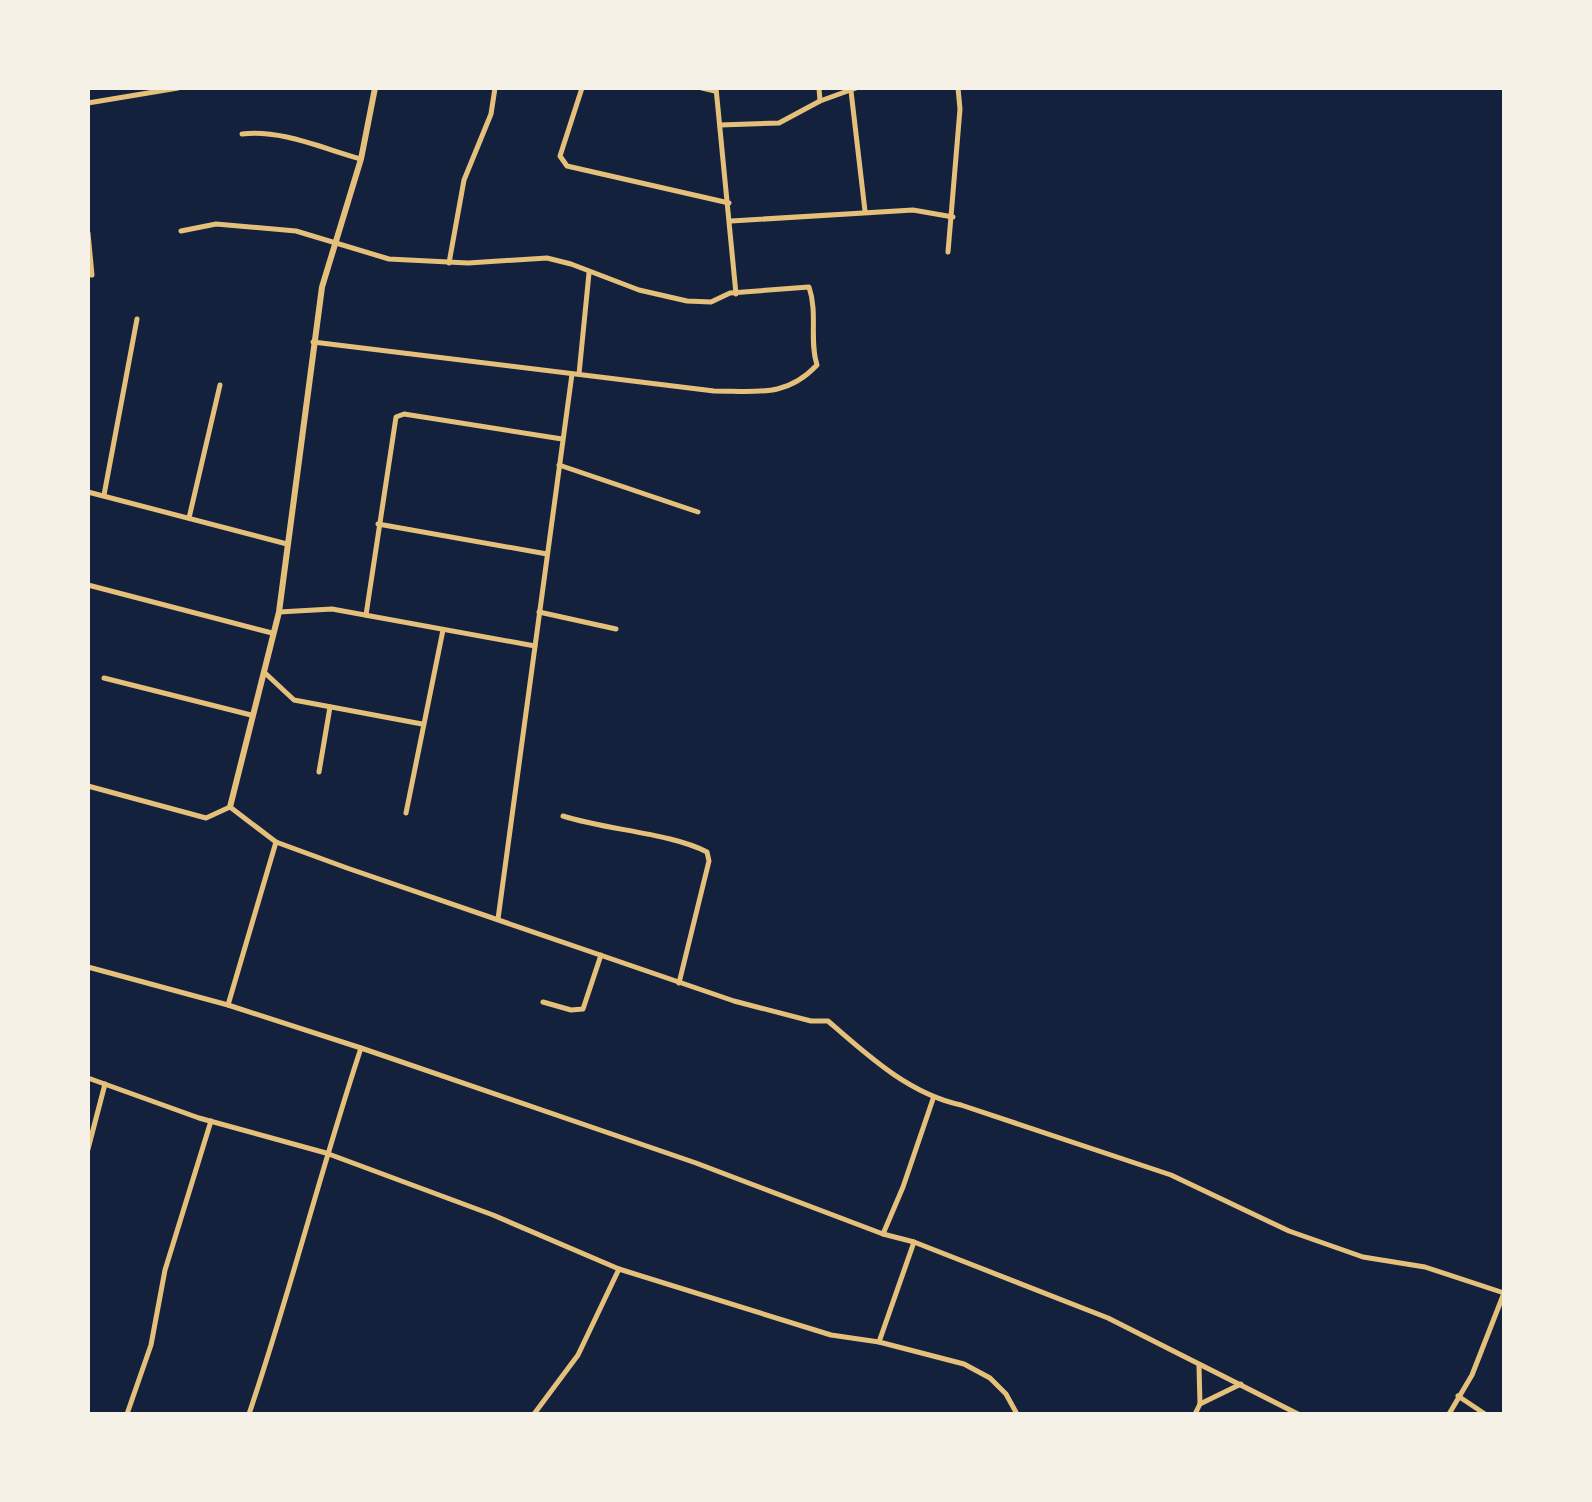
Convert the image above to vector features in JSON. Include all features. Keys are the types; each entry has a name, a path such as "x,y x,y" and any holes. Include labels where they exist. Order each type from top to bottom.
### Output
{"street":[{"path":"88,103 178,88"},
{"path":"230,807 279,612 302,449 313,342 333,242 361,159 375,88"},
{"path":"449,263 464,180 491,114 495,88"},
{"path":"582,88 560,156 567,166 729,203"},
{"path":"702,88 716,90 736,294"},
{"path":"819,88 820,101"},
{"path":"948,252 960,109 958,88"},
{"path":"720,125 779,123 820,101 854,90 865,211"},
{"path":"242,134 268,133 361,159"},
{"path":"731,221 913,210 953,217"},
{"path":"181,231 216,224 296,231 389,259 449,263 547,258 687,301 711,302 730,293 809,287 815,340 811,349 817,365 801,382 769,393 714,391 313,342"},
{"path":"88,233 92,275 88,275"},
{"path":"498,919 562,439 589,273"},
{"path":"104,495 137,319"},
{"path":"189,518 220,385"},
{"path":"366,615 396,417 404,414 562,439"},
{"path":"559,465 698,512"},
{"path":"88,492 287,544"},
{"path":"378,524 547,554"},
{"path":"88,585 272,633"},
{"path":"279,612 332,609 535,646"},
{"path":"539,612 616,629"},
{"path":"406,813 443,630"},
{"path":"264,672 294,700 422,724"},
{"path":"104,678 251,715"},
{"path":"319,772 330,707"},
{"path":"88,786 206,818 230,807"},
{"path":"230,807 276,842 679,983 784,1016 828,1021 882,1066 933,1099 961,1105 1171,1175 1289,1231 1363,1257 1453,1273 1504,1293 1472,1375 1449,1414"},
{"path":"563,816 615,831 679,841 707,852 709,861 679,983"},
{"path":"228,1005 276,842"},
{"path":"543,1002 571,1010 583,1009 601,955"},
{"path":"88,967 228,1005 361,1048 696,1163 883,1234 914,1242 1108,1318 1298,1414"},
{"path":"249,1414 275,1340 326,1153 361,1048"},
{"path":"88,1078 211,1121 326,1153 493,1215 619,1269 831,1335 879,1342 964,1364 990,1378 1006,1394 1017,1414"},
{"path":"88,1149 105,1084"},
{"path":"883,1234 903,1187 933,1099"},
{"path":"127,1414 151,1345 165,1270 211,1121"},
{"path":"879,1342 914,1242"},
{"path":"534,1414 578,1355 619,1269"},
{"path":"1195,1414 1200,1404 1199,1365"},
{"path":"1200,1404 1241,1384"},
{"path":"1458,1396 1485,1414"}]}
